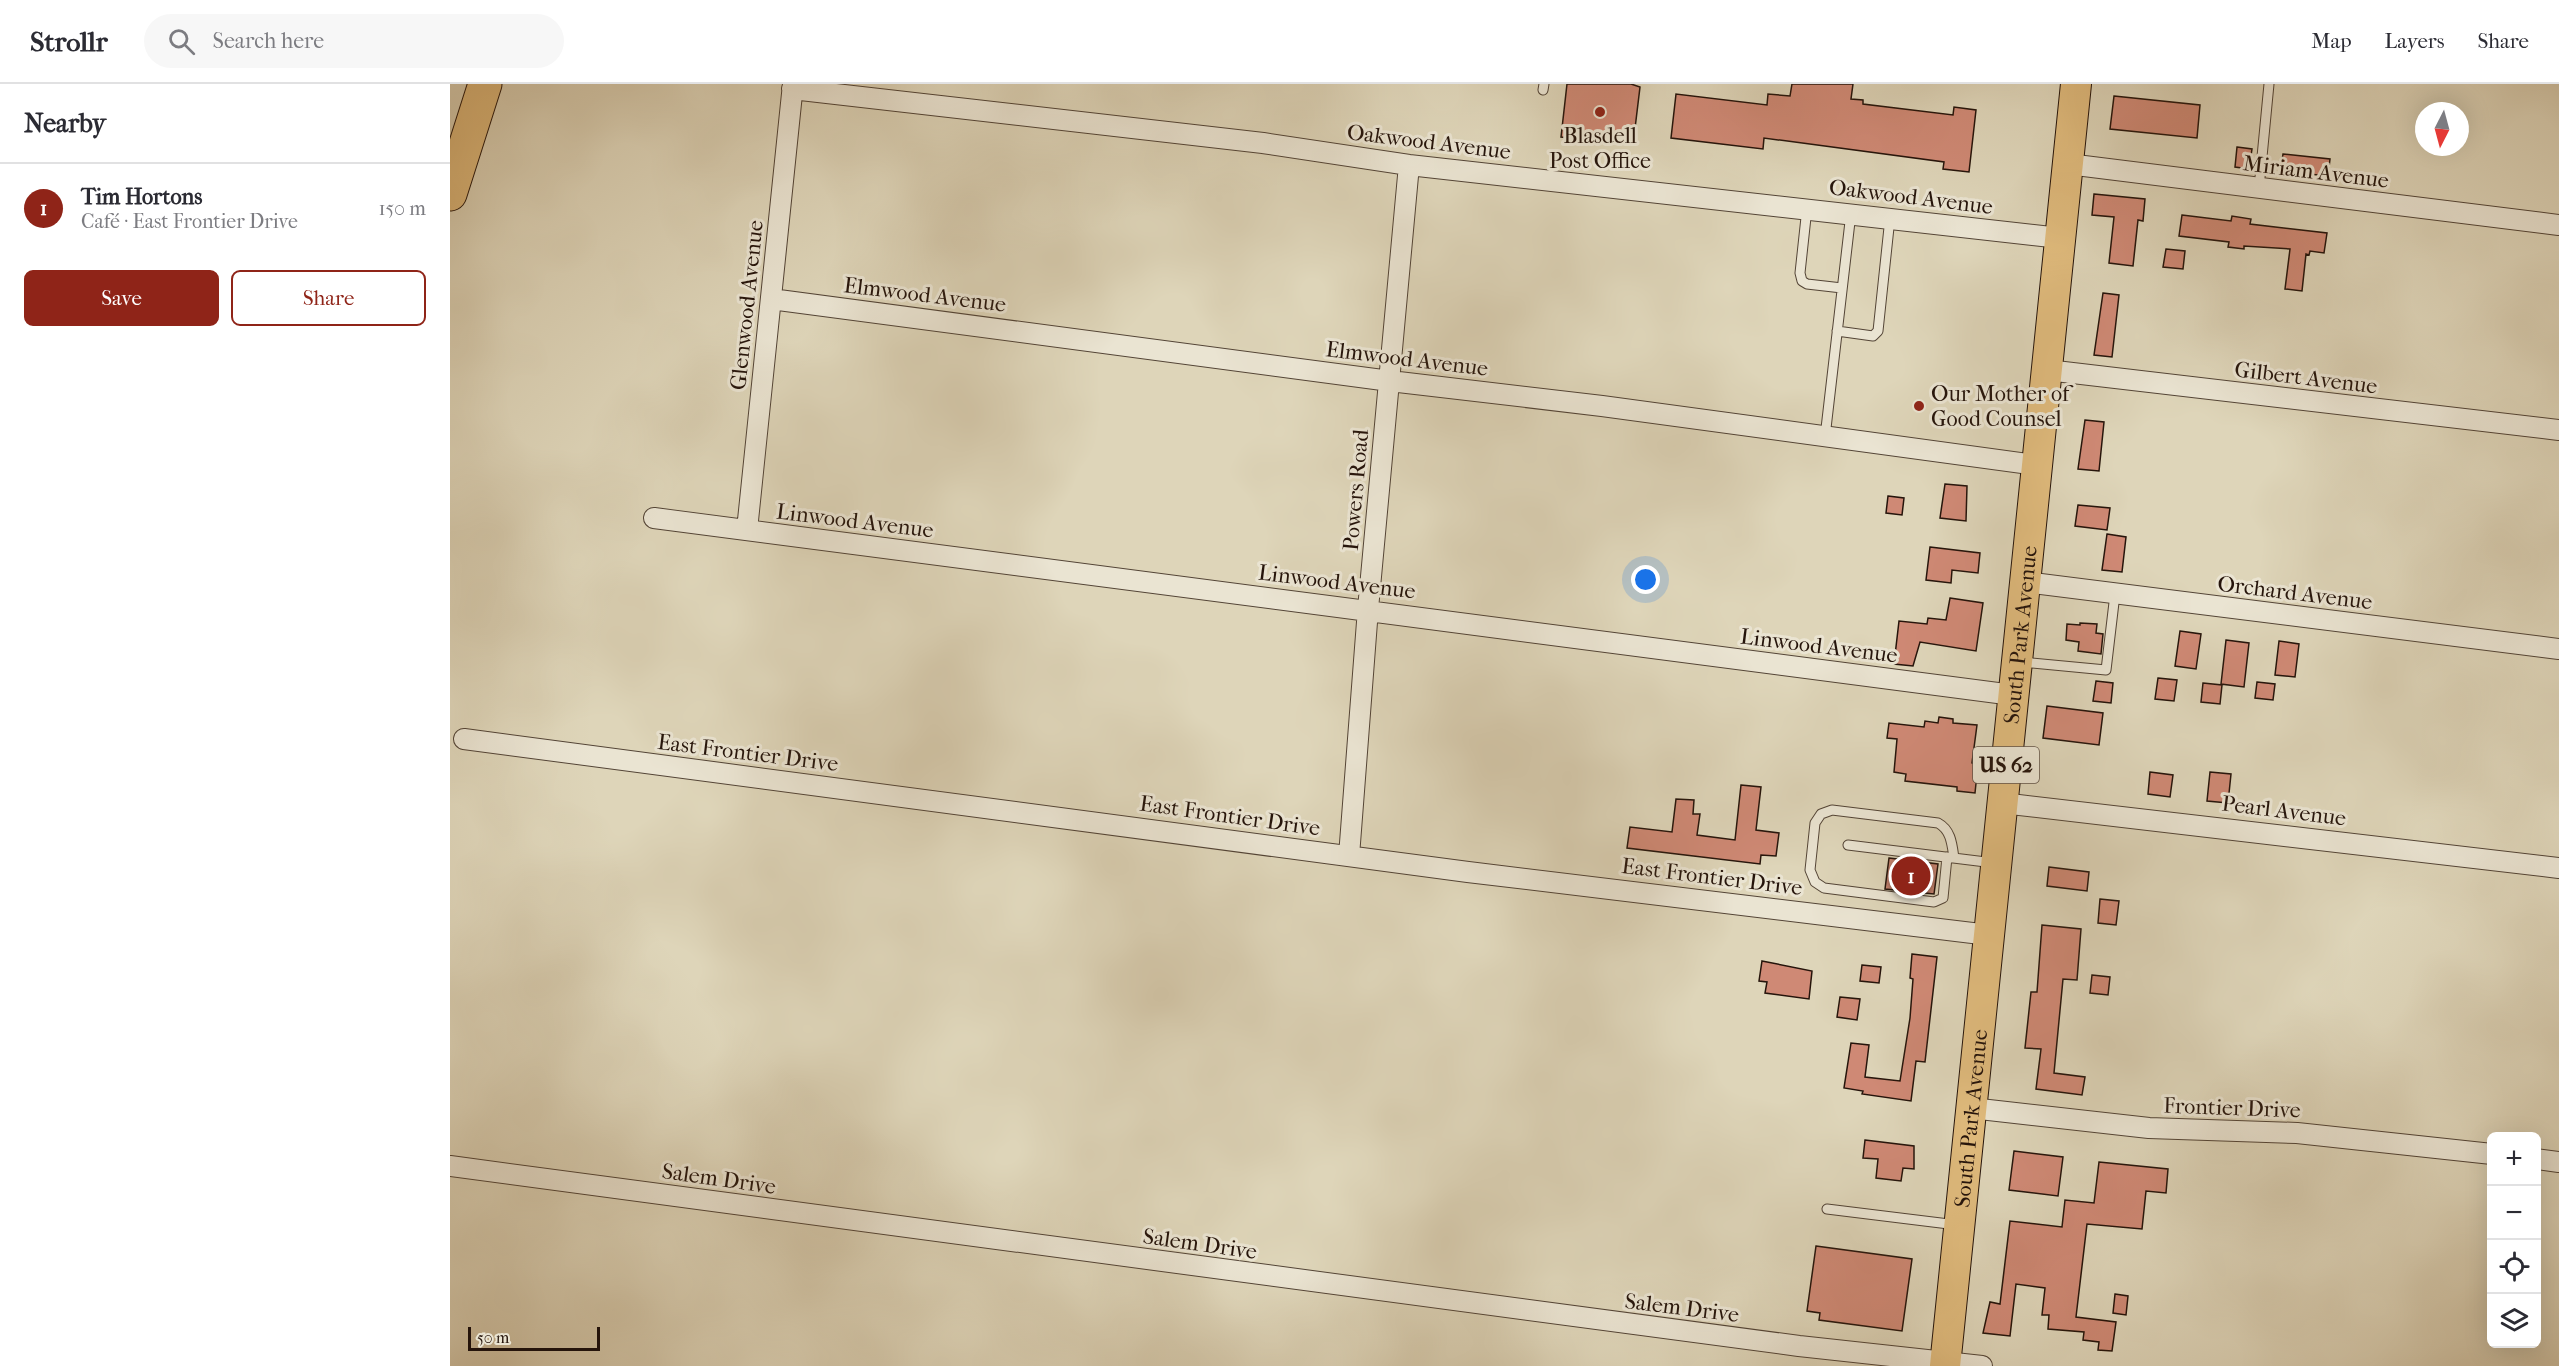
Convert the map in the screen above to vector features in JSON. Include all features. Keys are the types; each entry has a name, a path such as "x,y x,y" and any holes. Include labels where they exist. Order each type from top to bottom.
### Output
{"highway":[{"path":"450,194 484,84"}],"main road":[{"name":"South Park Avenue","path":"1945,1364 2076,84"}],"street":[{"name":"Oakwood Avenue","path":"792,86 1263,143 1409,165 2060,238"},
{"name":"Glenwood Avenue","path":"747,530 792,86"},
{"name":"Miriam Avenue","path":"2068,164 2559,225"},
{"name":"Powers Road","path":"1349,856 1368,609 1409,165"},
{"name":"Elmwood Avenue","path":"771,299 1390,381 1602,406 2036,465"},
{"name":"Gilbert Avenue","path":"2047,370 2559,430"},
{"name":"Linwood Avenue","path":"654,518 1368,609 2013,695"},
{"name":"Orchard Avenue","path":"2025,582 2559,649"},
{"name":"East Frontier Drive","path":"464,739 1349,856 1989,935"},
{"name":"Pearl Avenue","path":"2002,803 2559,868"},
{"name":"Frontier Drive","path":"1971,1108 2149,1128 2298,1132 2487,1153"},
{"path":"2541,1160 2559,1162"},
{"name":"Salem Drive","path":"450,1166 1697,1333 1945,1364 1982,1366"}],"lane":[{"path":"2259,188 2269,84"},
{"path":"1807,208 1800,273 1802,281 1807,284 1842,288"},
{"path":"1824,437 1851,213"},
{"path":"1837,331 1873,336 1878,331 1890,218"},
{"path":"2017,662 2106,670 2115,594"},
{"path":"1832,810 1938,823 1945,827 1951,839 1951,857 1943,898 1935,902 1824,888 1815,882 1810,870 1815,823 1821,814 1832,810"},
{"path":"1848,845 1996,863"},
{"path":"1827,1209 1959,1225"}],"building":[{"name":"Blasdell Post Office","path":"1567,84 1631,84 1640,87 1633,145 1561,137"},
{"path":"1792,84 1853,84 1851,99 1863,100 1863,104 1953,115 1954,107 1976,110 1969,172 1943,169 1944,162 1764,138 1763,149 1671,138 1676,94 1767,105 1768,94 1790,96"},
{"path":"2114,96 2200,105 2197,138 2110,129"},
{"path":"2237,147 2252,149 2249,169 2235,167"},
{"path":"2283,154 2330,159 2328,176 2309,174 2309,178 2280,175"},
{"path":"2094,194 2145,199 2143,221 2138,220 2133,266 2109,263 2114,217 2092,215"},
{"path":"2182,215 2231,221 2232,216 2251,219 2250,224 2327,233 2324,253 2310,251 2309,255 2306,254 2302,291 2285,289 2290,249 2244,246 2244,249 2228,247 2229,242 2179,236"},
{"path":"2166,249 2185,251 2183,269 2163,267"},
{"path":"2103,293 2119,295 2112,357 2094,355"},
{"path":"2085,420 2104,422 2099,471 2078,469"},
{"path":"1945,484 1967,486 1966,521 1940,518"},
{"path":"1888,496 1904,498 1902,515 1886,513"},
{"path":"2078,505 2110,508 2107,530 2075,526"},
{"path":"2107,534 2126,537 2122,572 2102,570"},
{"path":"1930,547 1980,553 1978,573 1952,570 1951,583 1926,580"},
{"path":"1950,598 1983,603 1976,651 1920,642 1913,666 1894,664 1899,621 1927,624 1928,618 1946,620"},
{"path":"2080,623 2097,624 2096,633 2103,634 2101,654 2078,651 2079,642 2066,640 2067,624 2080,625"},
{"path":"2180,631 2201,634 2196,669 2175,666"},
{"path":"2226,640 2249,643 2244,687 2221,684"},
{"path":"2279,641 2299,644 2295,677 2275,675"},
{"path":"2158,678 2177,680 2174,701 2155,699"},
{"path":"2096,681 2113,683 2111,703 2093,701"},
{"path":"2257,682 2275,684 2273,700 2255,698"},
{"path":"2203,683 2222,685 2220,704 2201,702"},
{"path":"2047,706 2103,713 2099,745 2043,738"},
{"path":"1939,717 1953,719 1953,723 1977,725 1972,763 1978,764 1975,793 1957,791 1957,787 1905,781 1906,774 1894,772 1897,739 1887,738 1889,723 1924,727 1925,721 1938,723"},
{"path":"2150,772 2173,775 2170,797 2148,794"},
{"path":"2210,772 2231,774 2228,803 2207,801"},
{"path":"1741,785 1761,787 1756,830 1779,833 1776,856 1761,855 1760,864 1627,848 1630,827 1672,832 1676,799 1694,800 1693,814 1700,814 1697,835 1735,840"},
{"path":"1889,858 1938,864 1934,894 1885,889"},
{"path":"2049,867 2089,872 2087,891 2047,886"},
{"path":"2100,899 2119,901 2116,925 2098,923"},
{"path":"2042,925 2081,929 2077,980 2063,979 2054,1073 2085,1077 2082,1095 2036,1089 2041,1049 2025,1048 2031,992 2037,992"},
{"path":"1912,954 1937,957 1925,1062 1916,1061 1911,1101 1862,1094 1863,1091 1844,1088 1851,1043 1869,1045 1865,1077 1900,1081 1910,1018"},
{"path":"1762,961 1812,971 1809,999 1765,993 1767,982 1759,981"},
{"path":"1862,965 1881,967 1879,983 1860,981"},
{"path":"2092,975 2110,977 2108,995 2090,993"},
{"path":"1840,997 1860,999 1857,1020 1837,1017"},
{"path":"1865,1140 1914,1146 1914,1169 1903,1168 1901,1181 1876,1178 1878,1159 1863,1158"},
{"path":"2014,1151 2063,1157 2058,1196 2009,1190"},
{"path":"2099,1162 2168,1169 2166,1193 2146,1191 2142,1229 2087,1224 2076,1317 2116,1322 2112,1351 2098,1350 2099,1342 2083,1340 2084,1332 2048,1329 2049,1315 2042,1315 2045,1288 2016,1284 2010,1336 1983,1333 1990,1302 2000,1304 2010,1221 2062,1227 2065,1200 2094,1203"},
{"path":"1816,1246 1912,1259 1902,1331 1819,1320 1820,1313 1807,1311"},
{"path":"2115,1294 2128,1296 2126,1315 2113,1313"}],"place":[{"name":"Blasdell Post Office","path":"1600,112"},
{"name":"Our Mother of Good Counsel","path":"1919,406"},
{"name":"Tim Hortons","path":"1911,876"}]}
